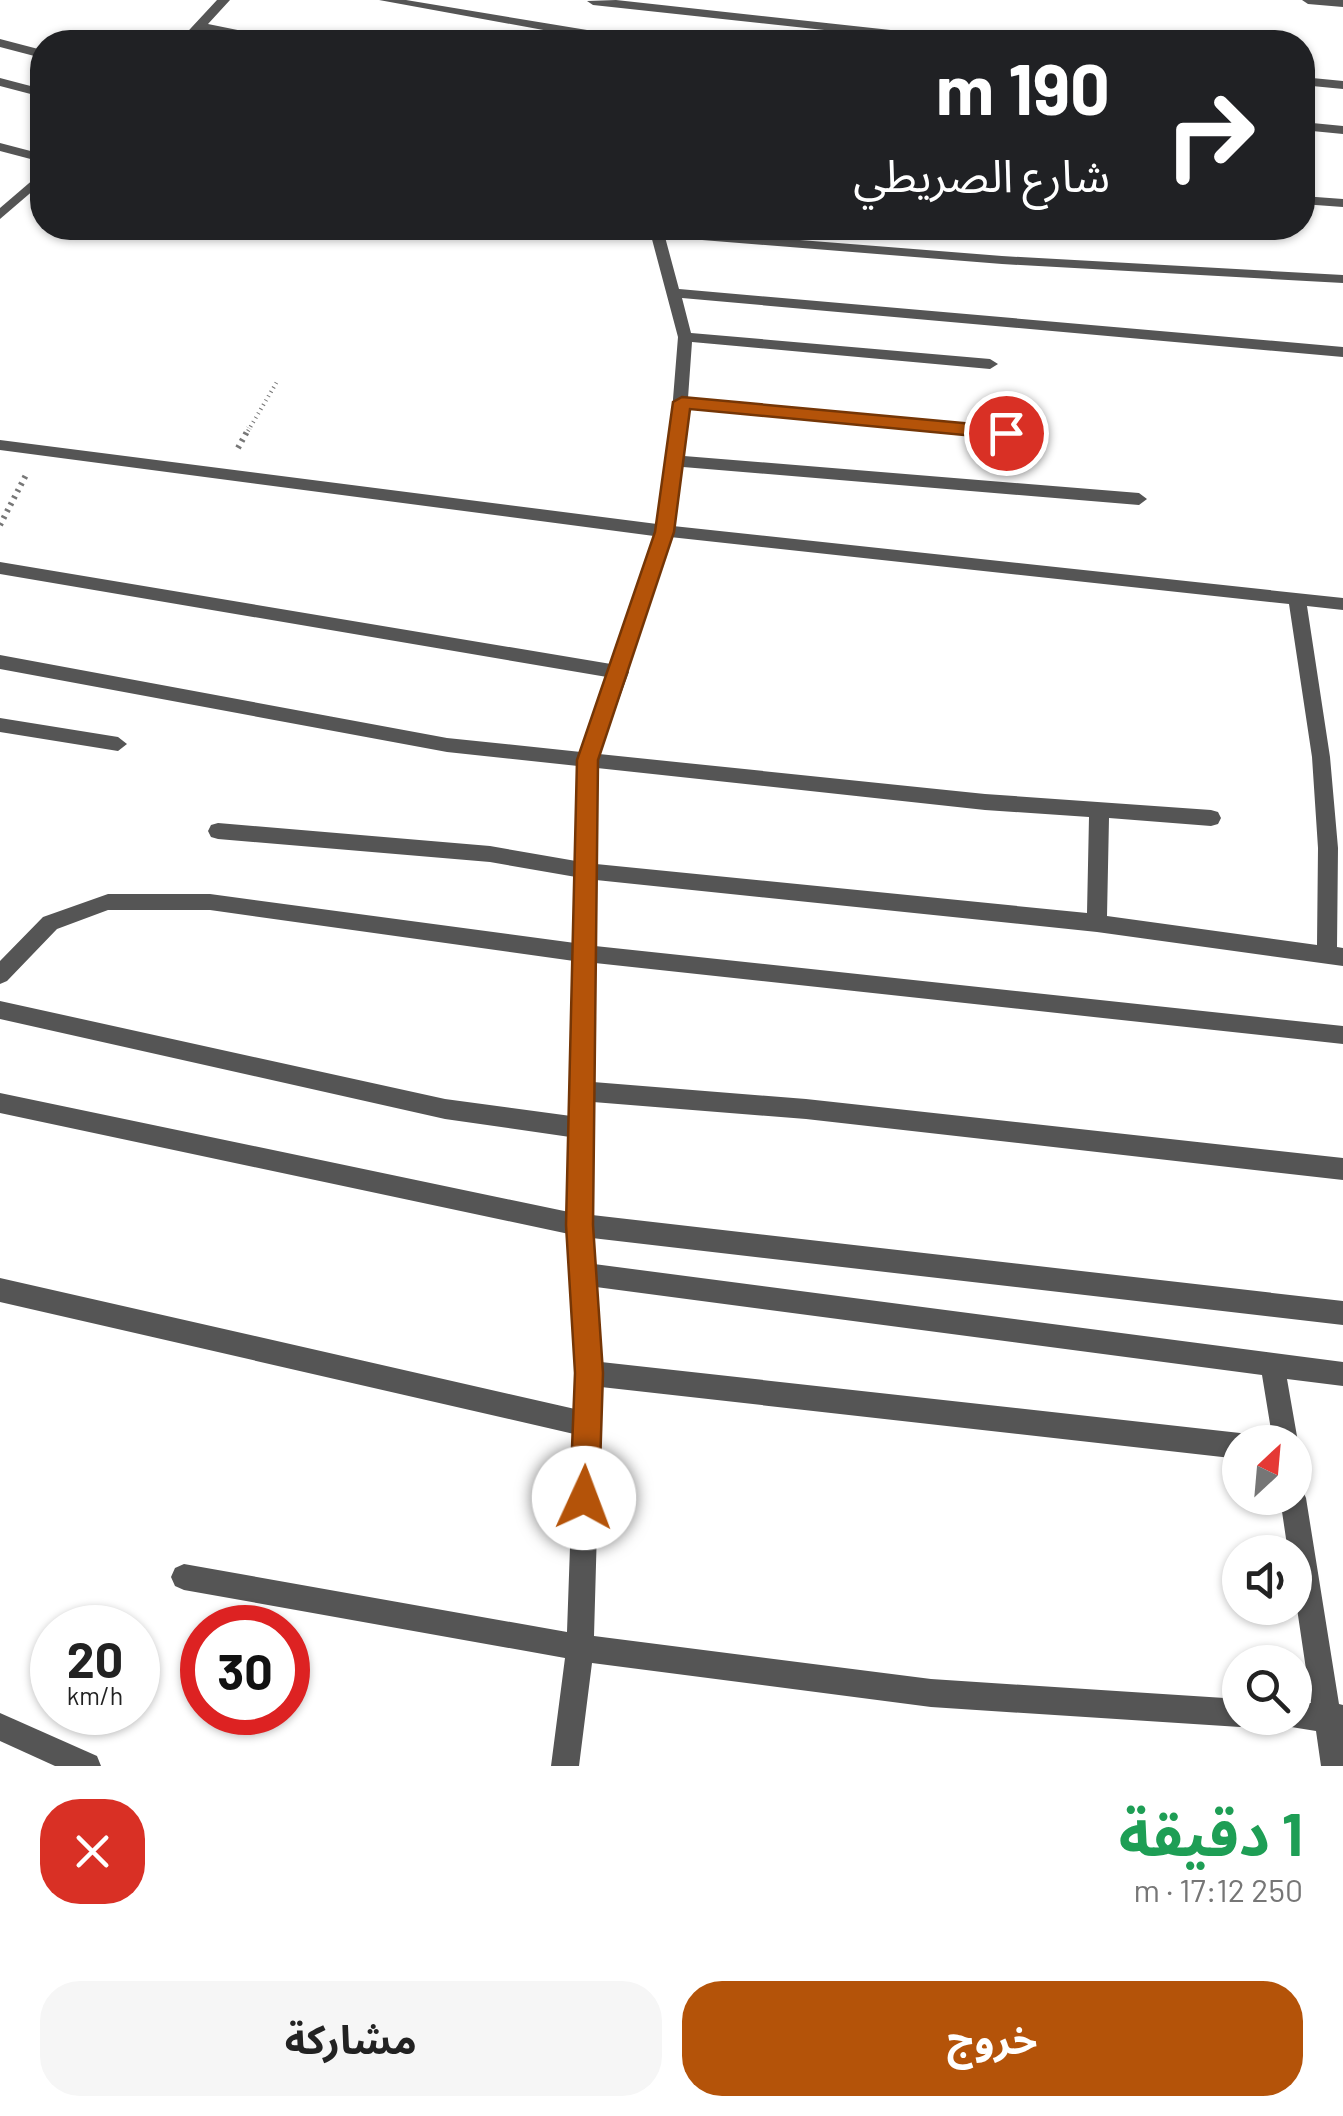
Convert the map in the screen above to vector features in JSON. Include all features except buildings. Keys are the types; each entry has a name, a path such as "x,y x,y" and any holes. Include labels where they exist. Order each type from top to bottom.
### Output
{"street":[{"path":"196,30 224,0"},
{"path":"385,0 544,30"},
{"path":"588,30 593,0 858,30"},
{"path":"1308,0 1343,3"},
{"path":"200,26 223,30"},
{"path":"0,43 30,51"},
{"path":"0,82 30,90"},
{"path":"1315,82 1343,85"},
{"path":"1315,127 1343,130"},
{"path":"0,147 30,155"},
{"path":"0,214 6,202 30,185"},
{"path":"1315,201 1343,203"},
{"path":"565,1766 580,1648 589,1373 580,1225 588,760 664,532 676,460 686,337 660,240"},
{"path":"772,240 1002,260 1343,279"},
{"path":"676,293 1343,352"},
{"path":"686,337 990,364"},
{"path":"682,402 1006,433"},
{"path":"0,446 664,532 1343,604"},
{"path":"676,460 1139,499"},
{"path":"0,568 620,672"},
{"path":"218,832 490,854 586,871 1097,923 1335,956 1321,757 1297,597"},
{"path":"0,662 377,733 984,802 1211,818"},
{"path":"0,725 118,744"},
{"path":"1097,923 1099,809"},
{"path":"0,975 50,923 108,902 210,902 582,953 1343,1035"},
{"path":"0,1010 444,1109 581,1128"},
{"path":"582,1091 806,1110 1343,1169"},
{"path":"0,1103 580,1225 1343,1313"},
{"path":"582,1274 1343,1374"},
{"path":"0,1290 586,1424"},
{"path":"1272,1365 1282,1425"},
{"path":"589,1373 1222,1444"},
{"path":"1297,1515 1336,1718 1336,1766"},
{"path":"184,1576 368,1614 580,1648 932,1693 1222,1711"},
{"path":"0,1727 87,1766"}],"path":[{"path":"222,474 278,380"},
{"path":"0,524 38,451"}],"route":[{"path":"584,1498 589,1373 580,1225 588,760 664,532 682,402 1006,433"}]}
